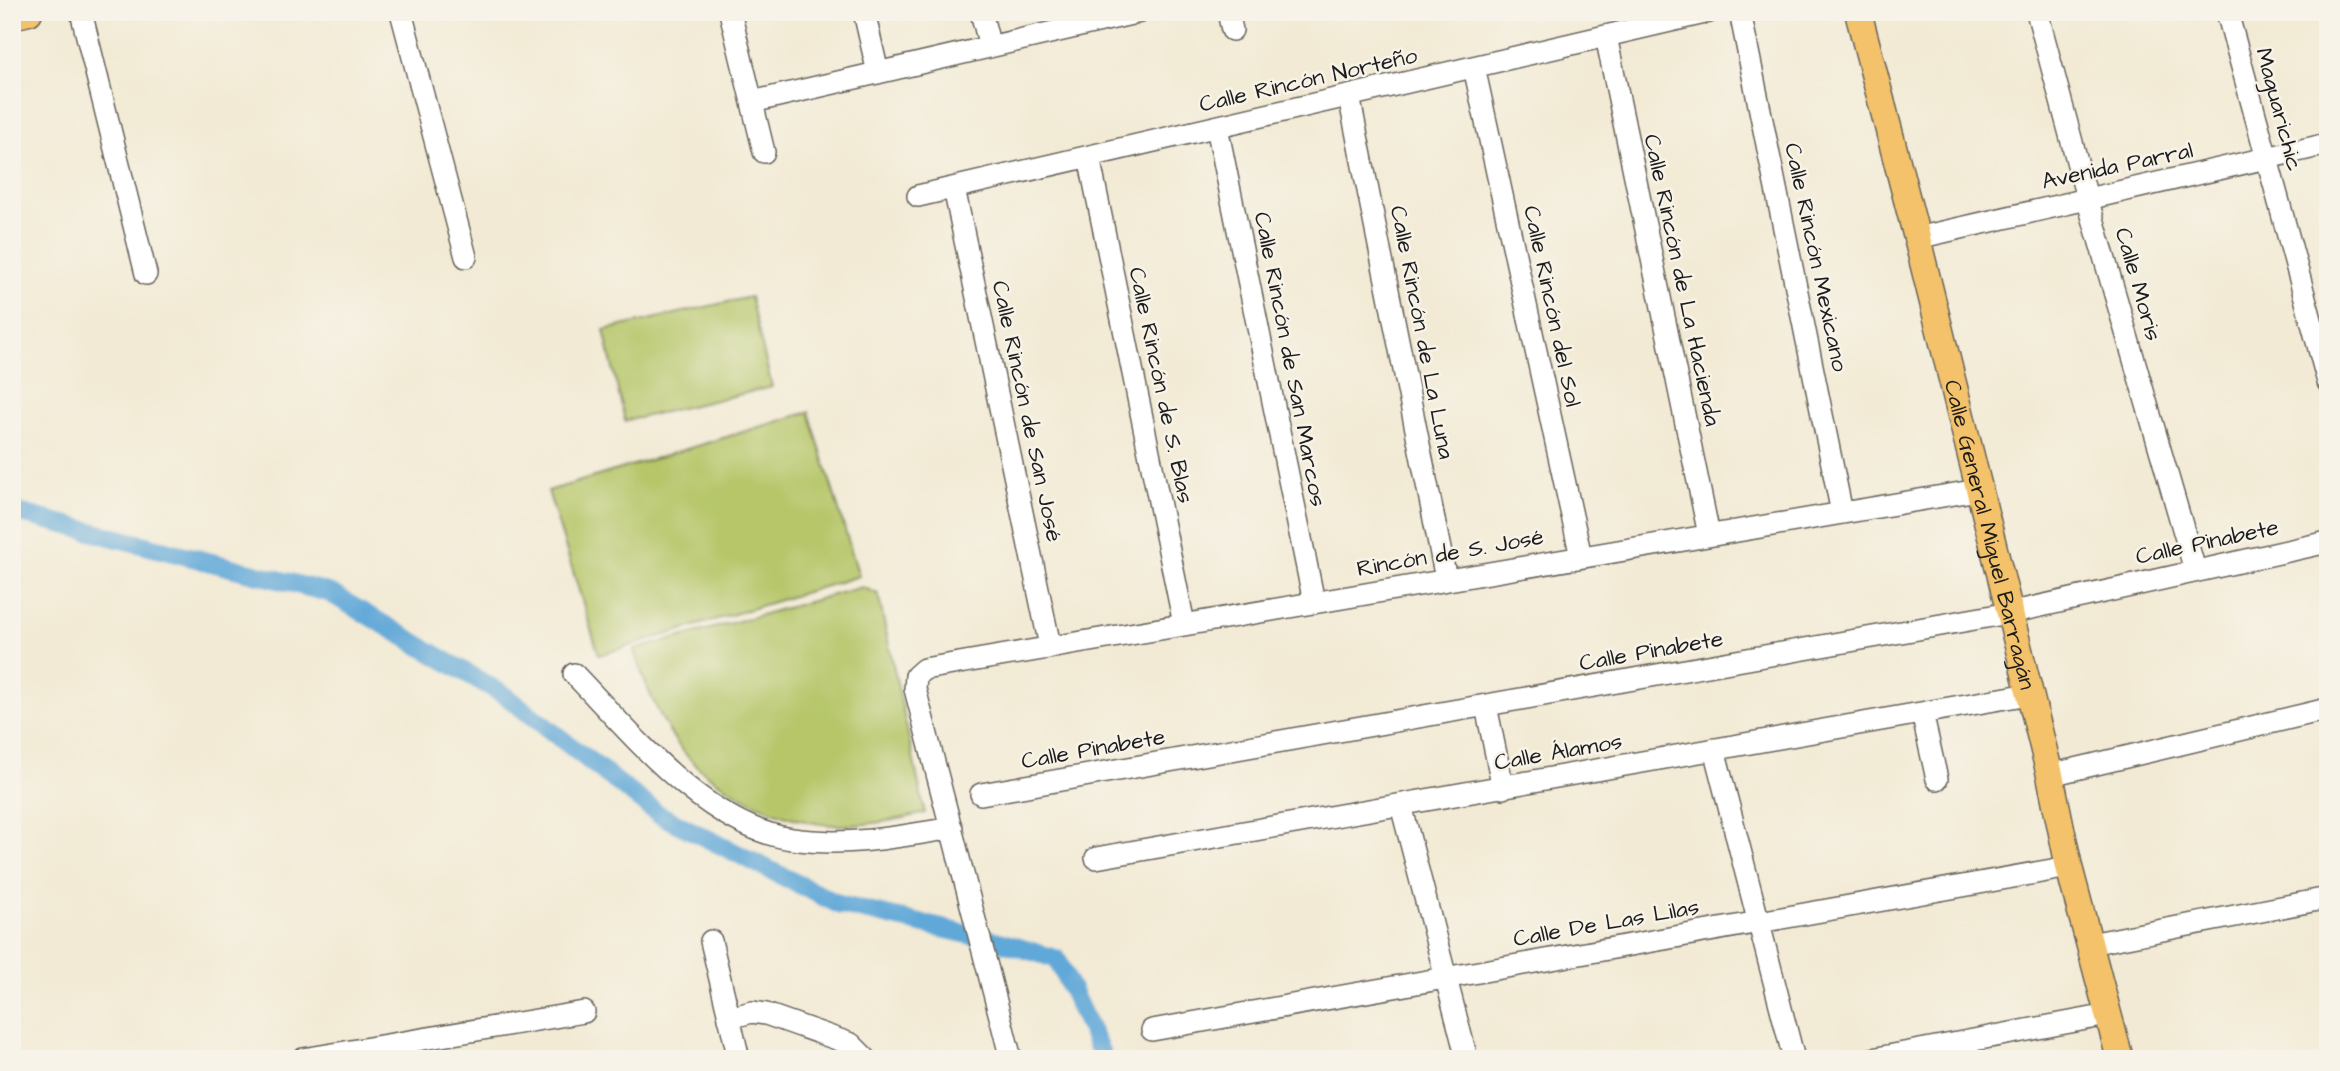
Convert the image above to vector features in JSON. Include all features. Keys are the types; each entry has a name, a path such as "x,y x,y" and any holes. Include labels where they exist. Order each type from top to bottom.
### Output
{"main road":[{"path":"12,16 29,12"},
{"name":"Calle General Miguel Barragán","path":"1858,12 2050,775 2069,867 2120,1059"}],"street":[{"path":"81,12 146,274"},
{"path":"401,12 466,257"},
{"path":"730,12 764,152"},
{"path":"864,12 878,73"},
{"path":"981,12 990,47"},
{"path":"752,102 990,47 1103,17 1140,12"},
{"name":"Calle Rincón Norteño","path":"918,196 1709,12"},
{"name":"Calle Rincón Mexicano","path":"1740,12 1842,513"},
{"name":"Calle Moris","path":"2037,12 2087,198 2195,570"},
{"name":"Maguarichic","path":"2227,12 2328,382"},
{"name":"Calle Rincón de La Hacienda","path":"1606,36 1709,535"},
{"name":"Calle Rincón del Sol","path":"1474,67 1581,557"},
{"name":"Calle Rincón de La Luna","path":"1349,96 1446,579"},
{"name":"Calle Rincón de San Marcos","path":"1217,127 1314,602"},
{"name":"Avenida Parral","path":"1917,238 2328,144"},
{"name":"Calle Rincón de S. Blas","path":"1088,157 1184,624"},
{"name":"Calle Rincón de San José","path":"954,188 1050,646"},
{"name":"Rincón de S. José","path":"952,828 915,689 916,676 930,667 1979,490"},
{"name":"Calle Pinabete","path":"981,794 2009,613 2328,542"},
{"path":"574,674 683,785 716,809 751,827 789,839 826,842 875,841 952,828 1011,1059"},
{"name":"Calle Álamos","path":"1096,858 2029,694"},
{"path":"1486,706 1503,788"},
{"path":"2050,775 2328,709"},
{"path":"1922,713 1937,779"},
{"path":"1714,749 1794,1059"},
{"path":"1401,805 1467,1059"},
{"name":"Calle De Las Lilas","path":"1152,1030 2069,867"},
{"path":"2090,944 2328,898"},
{"path":"711,941 739,1059"},
{"path":"303,1059 584,1012"},
{"path":"729,1018 752,1012 766,1014 851,1045 866,1059"},
{"path":"1871,1059 2108,1014"}],"green space":[{"path":"750,297 772,387 625,421 604,330"},
{"path":"809,412 859,576 599,655 548,491"},
{"path":"862,587 878,594 925,813 850,825 806,821 761,806 721,784 694,763 674,739 660,714 634,650"}],"waterway":[{"path":"12,511 330,593 506,696 658,814 840,905 1001,942 1057,959 1104,1059"}]}
